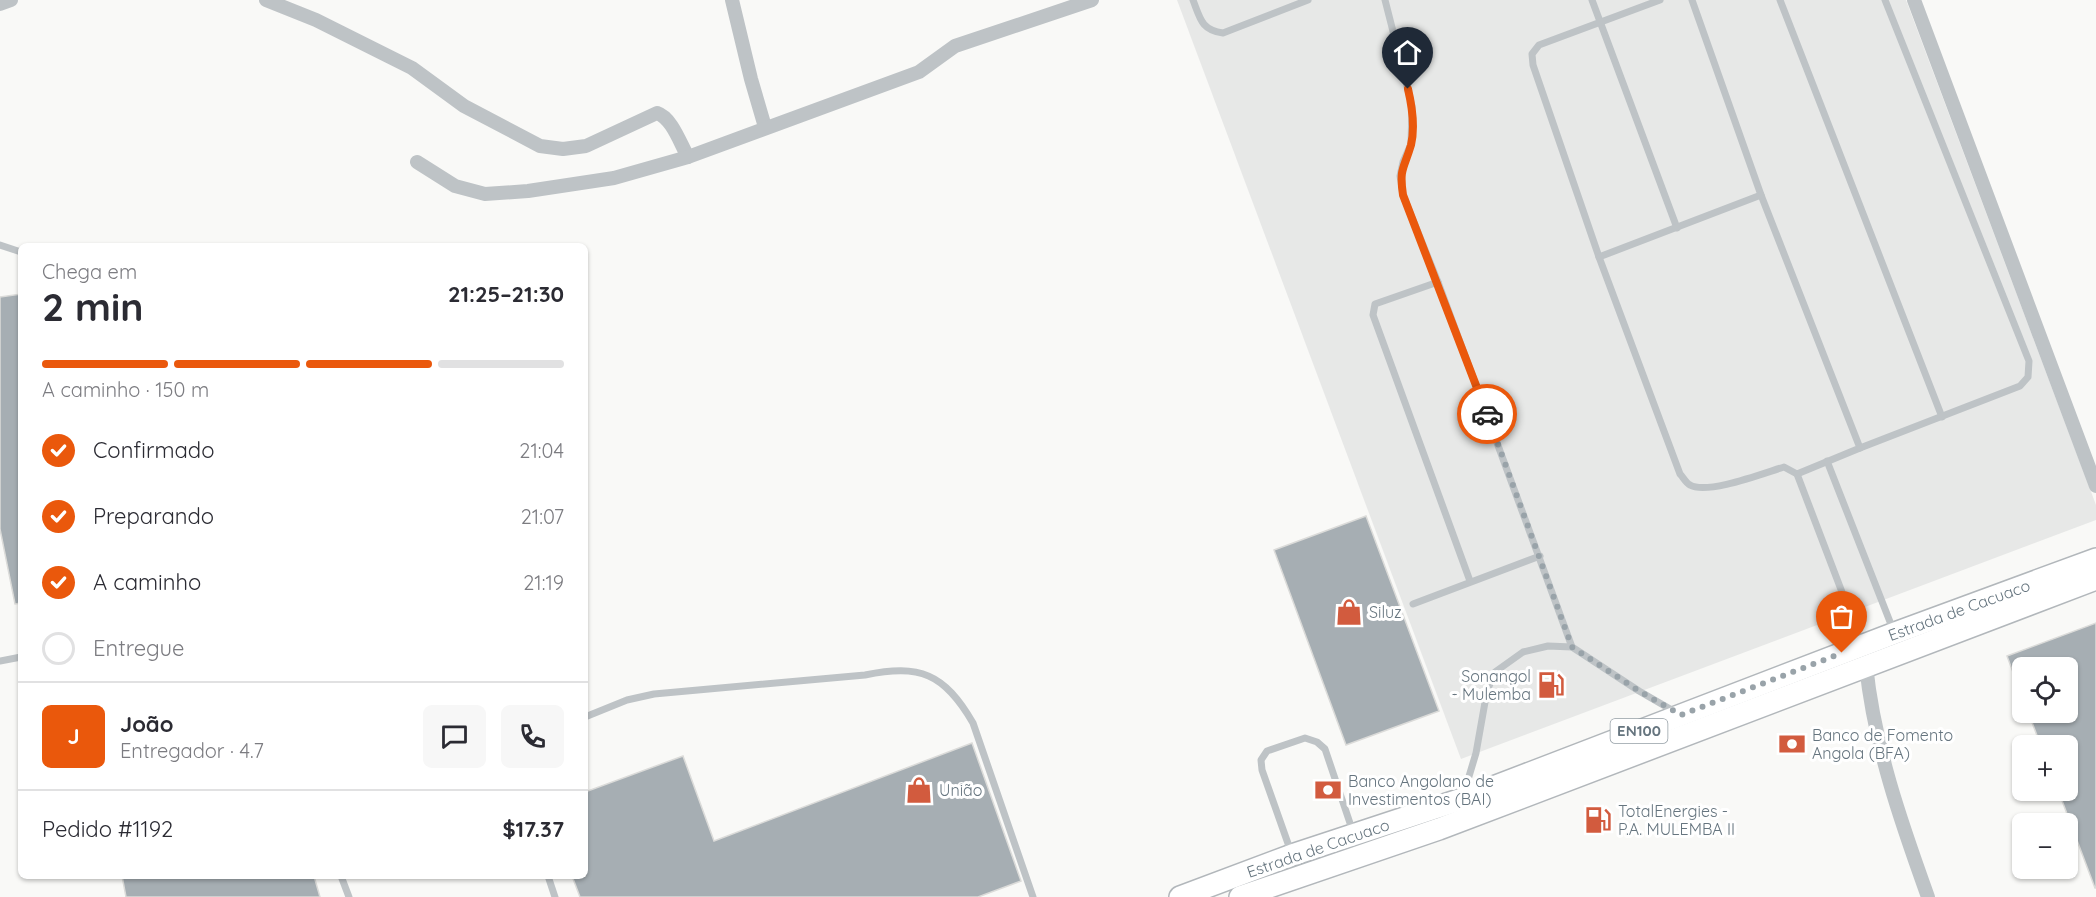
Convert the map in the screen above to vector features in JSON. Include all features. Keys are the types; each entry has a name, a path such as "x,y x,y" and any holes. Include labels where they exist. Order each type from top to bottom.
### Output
{"main road":[{"name":"Estrada de Cacuaco","path":"1240,897 1439,829 1864,655 1894,633 2096,559"},
{"name":"Estrada de Cacuaco","path":"1180,897 1292,855 1462,799 1681,715 2096,579"}],"street":[{"path":"0,4 11,0"},
{"path":"266,0 316,20 411,68 464,106 540,146 563,149 586,146 657,113 669,122 688,157"},
{"path":"732,0 765,127"},
{"path":"417,162 455,186 485,194 592,183 688,157 919,72 955,46 1092,0"},
{"path":"1914,0 2096,486"},
{"path":"1864,655 1869,694 1884,760 1901,822 1928,897"}],"lane":[{"path":"1193,0 1203,24 1211,31 1223,33 1308,0"},
{"path":"1385,0 1412,106 1411,144 1400,176 1403,195 1438,282 1572,647"},
{"path":"1592,0 1677,228"},
{"path":"1660,0 1539,45 1532,54 1533,65 1599,257 1680,474 1689,485 1701,488 1784,467 1797,474 1864,655"},
{"path":"1692,0 1761,195 1860,448"},
{"path":"1780,0 1942,417"},
{"path":"1797,474 2020,386 2028,377 2029,361 1885,0"},
{"path":"1599,257 1761,195"},
{"path":"0,245 18,251"},
{"path":"1438,282 1376,304 1373,315 1470,581"},
{"path":"1827,461 1894,633"},
{"path":"1413,604 1540,556"},
{"path":"1462,799 1476,753 1487,691 1495,672 1523,652 1548,646 1572,647 1639,691 1681,715"},
{"path":"0,661 18,658"},
{"path":"588,716 627,700 654,693 865,675 888,670 906,670 933,677 945,685 973,723 1033,897"},
{"path":"1292,855 1262,770 1261,760 1267,751 1305,738 1317,742 1325,749 1354,834"},
{"path":"342,879 349,897"},
{"path":"549,879 555,897"}],"shaded area":[{"path":"1177,0 1906,0 2096,505 2096,520 1461,759"}],"building":[{"path":"18,294 18,604 15,604 0,529 0,297"},
{"name":"Siluz","path":"1366,516 1439,711 1346,745 1274,550"},
{"path":"2096,623 2096,888 2078,843 2078,813 2067,813 2062,801 2078,801 2078,735 2037,735 2032,723 2078,723 2078,657 2012,657 2012,670 2007,656"},
{"name":"União","path":"972,743 1021,881 978,897 580,897 573,879 588,879 588,791 683,756 714,841"},
{"path":"123,879 315,879 320,897 126,897"}],"way so far":[{"path":"1487,414 1572,647 1639,691 1681,715 1842,653"}],"place":[{"name":"Siluz","path":"1349,612"},
{"name":"Sonangol - Mulemba","path":"1551,685"},
{"name":"Banco de Fomento Angola (BFA)","path":"1792,744"},
{"name":"União","path":"919,790"},
{"name":"Banco Angolano de Investimentos (BAI)","path":"1328,790"},
{"name":"TotalEnergies - P.A. MULEMBA II","path":"1598,820"}],"route":[{"path":"1408,89 1412,106 1412,124 1411,144 1400,176 1403,195 1487,414"}]}
